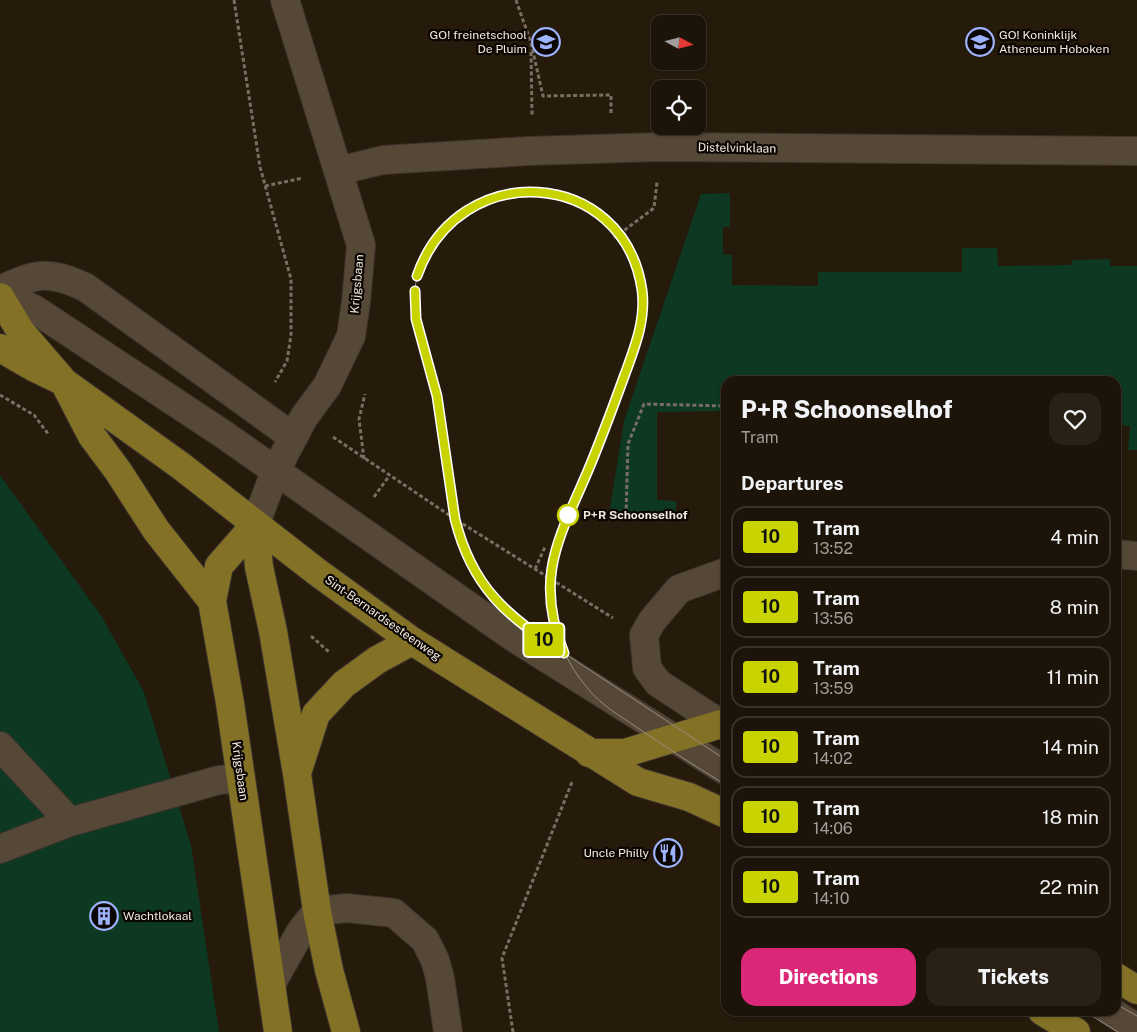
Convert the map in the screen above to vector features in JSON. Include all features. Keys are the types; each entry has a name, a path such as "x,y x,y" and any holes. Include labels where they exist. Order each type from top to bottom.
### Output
{"main road":[{"name":"Sint-Bernardsesteenweg","path":"0,297 21,332 64,382"},
{"name":"Sint-Bernardsesteenweg","path":"0,348 34,368 64,382 181,466 256,525 412,641 638,782 689,797 721,812"},
{"path":"64,382 92,436 118,471 156,530 212,601"},
{"name":"Krijgsbaan","path":"256,525 219,566 212,601 241,778 278,1032"},
{"name":"Krijgsbaan","path":"256,525 259,567 273,631 318,910 329,970 346,1032"},
{"path":"297,774 316,714 344,684 377,660 412,641"},
{"path":"589,753 625,753 721,726"},
{"path":"1121,981 1137,990"},
{"path":"1050,1016 1076,1032"}],"street":[{"name":"Krijgsbaan","path":"256,525 275,472 299,427 327,386 351,336 361,245 285,0"},
{"name":"Distelvinklaan","path":"338,171 384,160 528,151 660,147 1137,151"},
{"path":"0,291 45,274 62,276 85,287 299,427"},
{"path":"0,291 34,309 223,434 513,637 721,768"},
{"path":"1121,554 1137,556"},
{"path":"721,574 679,589 652,621 644,635 647,668 658,683 721,723"},
{"path":"0,746 70,822"},
{"path":"0,849 70,822 219,780 241,778"},
{"path":"271,984 300,931 318,910 347,908 394,913 425,940 435,960 440,978 448,1032"},
{"path":"1118,1016 1137,1028"}],"path":[{"path":"234,0 260,167 291,279 291,335 287,361 272,386"},
{"path":"516,0 531,43 543,96 611,95"},
{"path":"531,43 532,103"},
{"path":"614,238 654,208 660,147"},
{"path":"626,515 628,444 644,404 721,406"},
{"path":"299,427 389,476 535,569 644,635"},
{"path":"535,569 545,547"},
{"path":"513,1032 502,958 570,784 589,753"}],"green space":[{"path":"730,193 730,227 723,227 723,254 732,255 732,285 818,286 818,272 962,272 962,248 997,248 998,266 1071,265 1072,260 1110,259 1110,266 1137,266 1137,450 1128,450 1130,426 1121,425 1121,376 721,376 721,411 657,412 657,500 676,501 676,514 609,515 624,421 701,194"},
{"path":"0,475 102,617 144,692 191,845 219,1032 0,1032"}],"tram line":[{"path":"526,192 541,192 569,198 582,204 605,221 624,243 633,259 639,276 641,292 639,325 630,359 587,473 561,529 555,548 550,584 551,602 559,638 566,654 540,638 503,608 486,589 473,567 455,519 440,413 433,379 416,320 414,295 419,272 428,251 442,232 459,216 480,204 502,196 526,192"},
{"name":"10","path":"415,291 416,319 437,396 455,519 460,539 473,569 502,608 523,626 564,653 554,622 551,605 550,579 552,560 561,531 604,433 637,340 643,307 640,278 636,264 618,235 591,208 551,194 512,193 476,204 454,220 431,244 417,276"},
{"path":"566,654 721,757"},
{"path":"566,654 585,685 605,705 721,782"},
{"path":"1121,1007 1137,1016"},
{"path":"1092,1016 1118,1032"}],"place":[{"name":"GO! freinetschool De Pluim","path":"546,42"},
{"name":"GO! Koninklijk Atheneum Hoboken","path":"980,42"},
{"name":"P+R Schoonselhof","path":"568,515"},
{"name":"Uncle Philly","path":"668,853"},
{"name":"Wachtlokaal","path":"104,916"}]}
